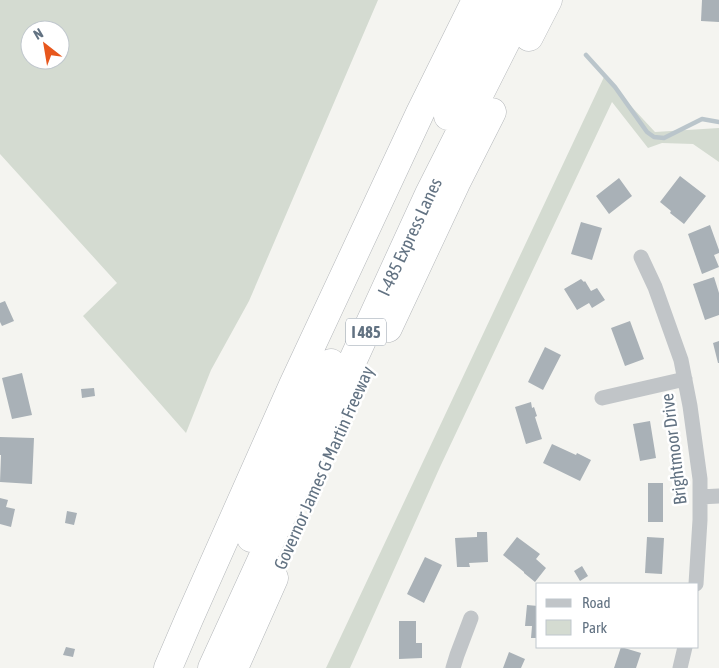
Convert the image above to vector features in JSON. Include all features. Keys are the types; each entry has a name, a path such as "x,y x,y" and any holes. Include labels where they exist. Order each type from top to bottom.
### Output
{"highway":[{"name":"I 485","path":"168,668 298,376 420,113 476,0"},
{"name":"I-485 Express Lanes","path":"195,668 284,462 503,0"},
{"name":"I-485 Express Lanes","path":"212,668 429,194 527,0"},
{"name":"Governor James G Martin Freeway","path":"234,668 337,438 456,183 548,0"}],"street":[{"name":"Brightmoor Drive","path":"641,257 658,296 681,360 695,434 700,479 700,537 696,583"},
{"path":"602,398 685,379"},
{"path":"700,497 719,496"},
{"path":"453,668 471,618"},
{"path":"680,668 685,648"}],"green space":[{"path":"0,0 378,0 249,301 211,370 186,433 83,316 117,283 0,154"},
{"path":"604,77 655,132 719,128 719,162 693,144 662,143 648,148 612,102 440,467 350,668 326,668"}],"building":[{"path":"702,0 719,0 719,22 701,21"},
{"path":"680,176 706,196 684,224 660,202"},
{"path":"619,178 632,196 609,214 596,196"},
{"path":"581,222 602,228 592,260 571,254"},
{"path":"710,225 719,250 719,253 714,255 719,267 702,274 688,234"},
{"path":"714,277 719,293 719,315 705,320 693,284"},
{"path":"581,279 585,281 591,291 597,288 605,300 592,308 589,303 577,310 564,289"},
{"path":"5,301 14,321 2,326 0,322 0,303"},
{"path":"630,321 644,359 625,366 611,328"},
{"path":"719,341 719,363 718,363 713,343"},
{"path":"545,347 561,355 543,390 528,382"},
{"path":"22,373 32,415 12,419 2,378"},
{"path":"94,388 95,396 82,398 81,389"},
{"path":"531,402 537,416 535,417 542,439 526,444 515,407"},
{"path":"650,421 656,458 640,461 633,424"},
{"path":"0,437 34,438 32,484 0,482"},
{"path":"552,444 591,460 580,481 543,463"},
{"path":"648,483 663,483 663,522 648,522"},
{"path":"0,498 8,500 6,507 15,509 11,527 0,524"},
{"path":"67,511 77,513 74,525 65,523"},
{"path":"477,532 487,532 488,562 469,563 470,567 457,567 455,538 477,537"},
{"path":"517,537 540,554 536,559 546,568 535,582 503,555"},
{"path":"647,537 664,538 662,574 645,573"},
{"path":"425,557 442,565 424,603 407,594"},
{"path":"582,566 588,576 580,581 574,571"},
{"path":"527,605 536,606 536,638 531,638 532,626 525,626"},
{"path":"399,621 416,621 416,643 422,643 422,658 399,659"},
{"path":"66,647 75,649 73,657 63,655"},
{"path":"621,648 641,653 636,668 614,668"},
{"path":"509,652 525,659 521,668 503,668"}],"waterway":[{"path":"586,55 615,87 647,132 654,137 664,138 702,119 719,122"}]}
